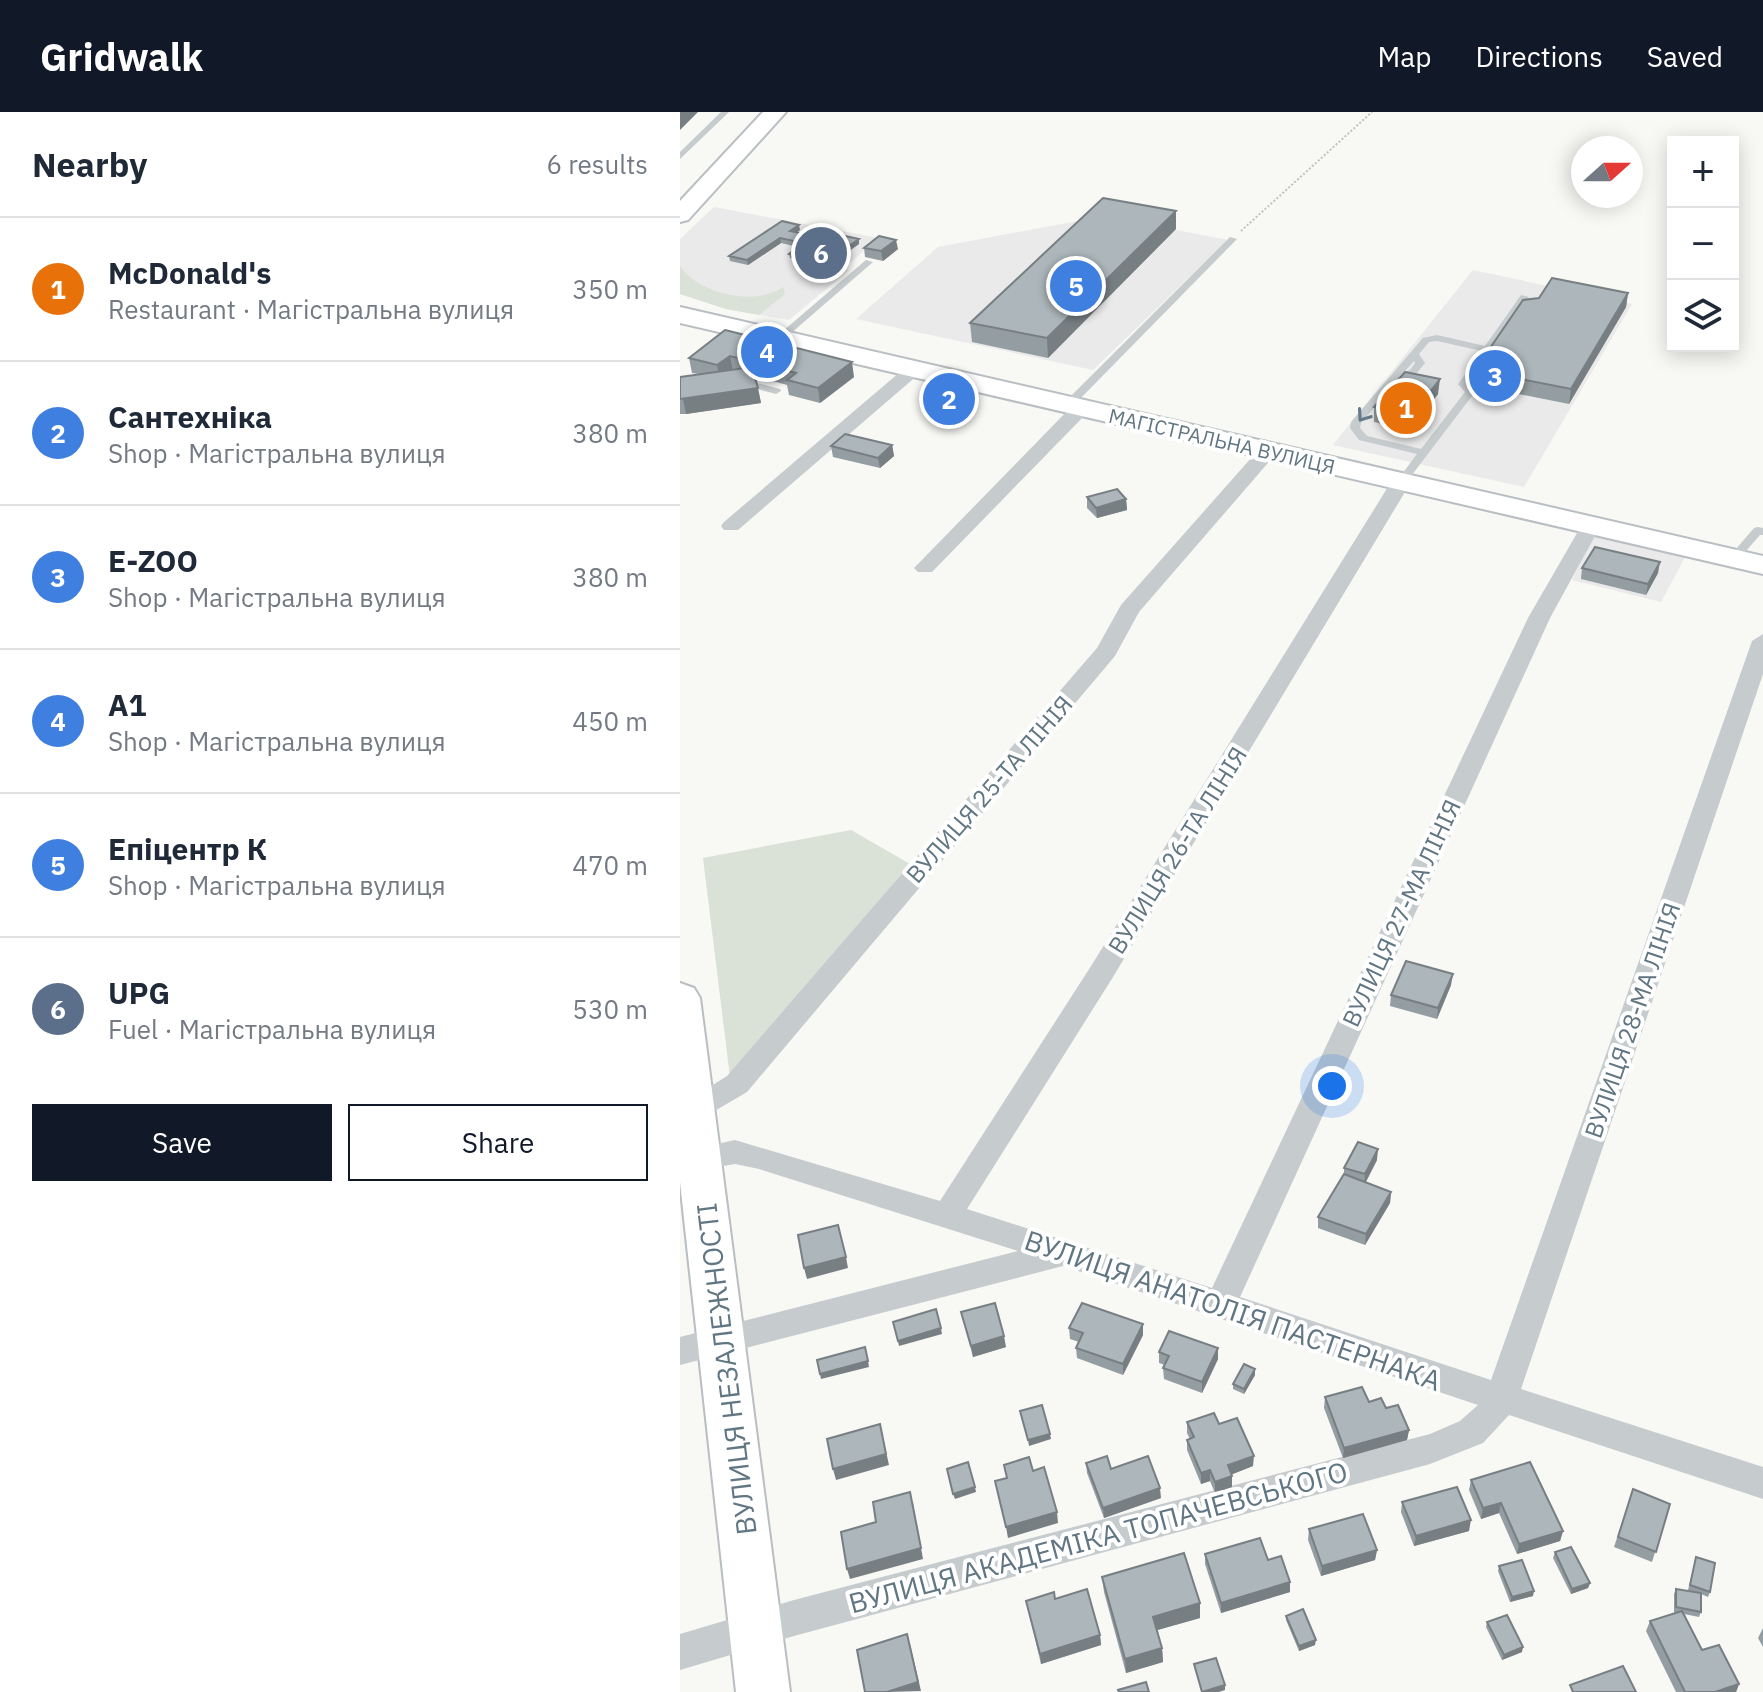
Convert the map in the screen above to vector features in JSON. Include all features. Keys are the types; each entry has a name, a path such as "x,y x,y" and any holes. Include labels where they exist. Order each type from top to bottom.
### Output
{"main road":[{"path":"680,215 775,112"},
{"name":"МАГІСТРАЛЬНА ВУЛИЦЯ","path":"680,316 1763,565"},
{"name":"ВУЛИЦЯ НЕЗАЛЕЖНОСТІ","path":"680,998 687,1110 700,1158 701,1345 756,1629 763,1692"}],"street":[{"path":"731,526 913,370"},
{"path":"925,568 1075,407"},
{"name":"ВУЛИЦЯ 25-ТА ЛІНІЯ","path":"687,1110 737,1084 1107,651 1129,610 1267,452"},
{"name":"ВУЛИЦЯ 26-ТА ЛІНІЯ","path":"948,1214 1103,970 1401,482"},
{"name":"ВУЛИЦЯ 27-МА ЛІНІЯ","path":"1220,1306 1539,618 1591,525"},
{"name":"ВУЛИЦЯ 28-МА ЛІНІЯ","path":"1501,1399 1763,641"},
{"name":"ВУЛИЦЯ АНАТОЛІЯ ПАСТЕРНАКА","path":"700,1158 735,1152 759,1157 948,1214 1763,1483"},
{"path":"701,1345 1062,1253"},
{"name":"ВУЛИЦЯ АКАДЕМІКА ТОПАЧЕВСЬКОГО","path":"680,1652 1430,1449 1463,1438 1489,1421 1501,1399"}],"lane":[{"path":"680,157 725,112"},
{"path":"1075,407 1233,239"},
{"path":"779,339 869,262"},
{"path":"1401,482 1470,392 1463,384 1524,297"},
{"path":"1425,453 1363,438 1358,433 1356,422 1414,353 1431,338 1488,349"},
{"path":"732,380 776,391"},
{"path":"1734,558 1758,530 1763,532"}],"path":[{"path":"1233,239 1372,112"}],"shaded area":[{"path":"714,207 879,238 844,268 849,270 789,320 726,309 680,294 680,239"},
{"path":"1104,216 1228,240 1093,370 856,319 938,247"},
{"path":"680,266 700,284 728,294 758,296 783,287 785,294 759,315 726,309 680,294"},
{"path":"1473,270 1632,304 1524,487 1333,445"},
{"path":"1593,536 1685,557 1661,602 1572,580"},
{"path":"851,830 910,864 730,1077 703,858"}],"building":[{"path":"1103,198 1176,211 1047,338 970,323"},
{"path":"782,221 799,225 790,231 814,236 822,231 859,239 826,262 789,254 803,243 780,238 747,260 729,256"},
{"path":"879,236 896,240 881,251 864,248"},
{"path":"1552,278 1628,293 1571,389 1475,370 1523,300 1539,298"},
{"path":"725,330 852,362 818,388 787,380 796,373 730,356 717,365 689,358"},
{"path":"752,367 758,388 680,399 680,377"},
{"path":"1405,372 1440,379 1412,415 1374,407"},
{"path":"845,434 892,445 878,458 831,446"},
{"path":"1117,489 1126,499 1096,508 1087,497"},
{"path":"1595,547 1660,562 1648,584 1582,568"},
{"path":"1406,961 1453,974 1438,1008 1391,995"},
{"path":"1358,1142 1378,1149 1365,1174 1344,1168"},
{"path":"1344,1174 1391,1192 1366,1234 1318,1217"},
{"path":"838,1225 846,1257 804,1268 798,1235"},
{"path":"995,1303 1004,1336 971,1346 961,1312"},
{"path":"1082,1303 1143,1324 1123,1364 1076,1348 1083,1333 1069,1328"},
{"path":"936,1309 941,1328 898,1341 893,1322"},
{"path":"1169,1331 1218,1348 1202,1382 1163,1368 1169,1356 1159,1352"},
{"path":"865,1347 868,1361 820,1374 817,1360"},
{"path":"1244,1364 1255,1369 1244,1389 1233,1384"},
{"path":"1362,1387 1369,1402 1381,1398 1386,1408 1398,1405 1409,1430 1344,1448 1325,1397"},
{"path":"1042,1405 1050,1434 1028,1440 1020,1411"},
{"path":"1214,1413 1219,1424 1237,1418 1254,1456 1228,1465 1232,1476 1215,1482 1210,1470 1201,1473 1187,1440 1194,1437 1187,1422"},
{"path":"880,1424 886,1454 833,1469 827,1439"},
{"path":"1107,1456 1111,1469 1148,1456 1160,1488 1103,1508 1086,1463"},
{"path":"1029,1457 1033,1471 1044,1467 1057,1512 1006,1527 995,1481 1007,1478 1004,1465"},
{"path":"968,1462 975,1487 953,1494 947,1469"},
{"path":"1530,1462 1563,1531 1519,1544 1501,1503 1483,1508 1471,1480"},
{"path":"1457,1487 1471,1520 1416,1536 1402,1502"},
{"path":"1633,1489 1670,1504 1656,1552 1618,1537"},
{"path":"910,1492 921,1548 847,1569 841,1532 876,1522 873,1502"},
{"path":"1363,1514 1377,1550 1322,1566 1309,1529"},
{"path":"1260,1538 1268,1560 1281,1556 1290,1582 1221,1603 1205,1554"},
{"path":"1571,1547 1590,1583 1572,1589 1555,1552"},
{"path":"1184,1553 1200,1603 1153,1617 1162,1648 1125,1659 1102,1577"},
{"path":"1696,1557 1715,1563 1710,1592 1690,1585"},
{"path":"1522,1560 1534,1591 1512,1597 1499,1566"},
{"path":"1087,1589 1100,1635 1040,1654 1026,1601 1054,1592 1055,1599"},
{"path":"1676,1589 1701,1593 1701,1612 1676,1607"},
{"path":"1303,1609 1316,1640 1299,1646 1286,1616"},
{"path":"1682,1611 1702,1650 1719,1645 1739,1684 1715,1692 1685,1692 1650,1621"},
{"path":"1507,1615 1523,1647 1504,1655 1487,1622"},
{"path":"907,1634 918,1682 887,1692 865,1692 857,1650"},
{"path":"1216,1658 1225,1685 1202,1692 1194,1664"},
{"path":"1623,1666 1636,1692 1573,1692 1570,1685"},
{"path":"1146,1682 1149,1692 1118,1690"}],"place":[{"name":"UPG","path":"821,253"},
{"name":"Епіцентр К","path":"1076,286"},
{"name":"А1","path":"767,352"},
{"name":"E-ZOO","path":"1495,376"},
{"name":"Сантехніка","path":"949,399"},
{"name":"McDonald's","path":"1406,408"}]}
